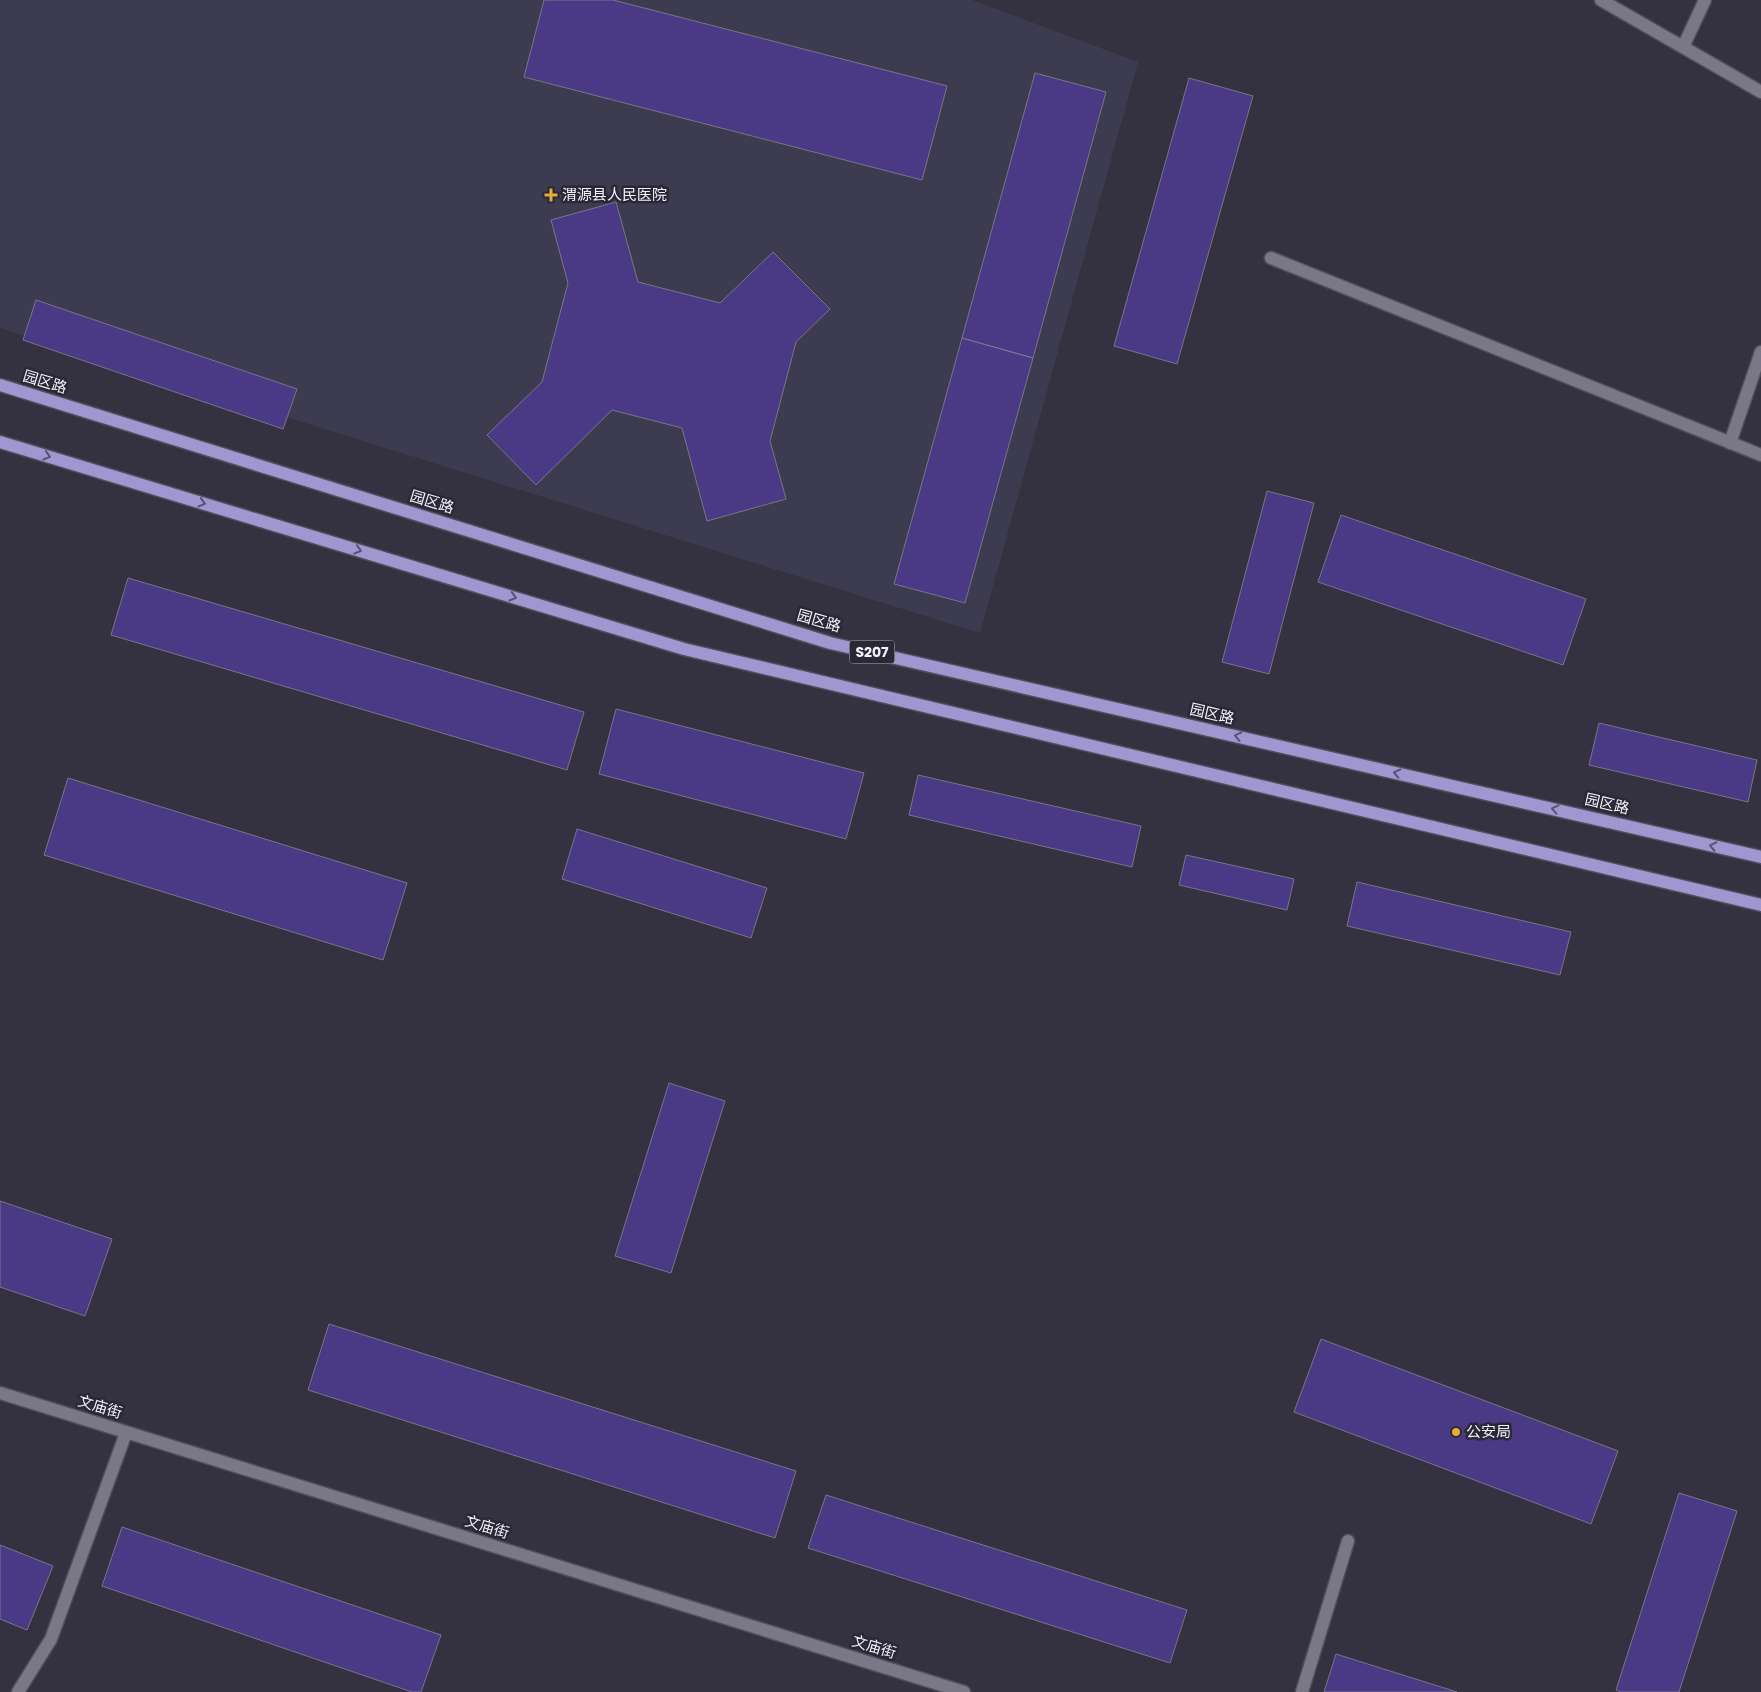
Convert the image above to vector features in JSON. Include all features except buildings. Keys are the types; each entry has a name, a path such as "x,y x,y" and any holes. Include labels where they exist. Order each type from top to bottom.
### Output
{"main road":[{"path":"1601,0 1761,92"},
{"path":"1683,47 1705,0"},
{"path":"1271,258 1761,455"},
{"path":"1730,442 1761,352"},
{"name":"园区路","path":"0,385 830,643 1761,856"},
{"path":"0,442 684,649 1761,905"},
{"name":"文庙街","path":"0,1394 964,1692"},
{"path":"18,1692 51,1639 126,1433"},
{"path":"1302,1692 1348,1541"}],"shaded area":[{"name":"渭源县人民医院","path":"0,0 972,0 1138,62 980,633 0,328"}],"place":[{"name":"渭源县人民医院","path":"551,195"},
{"name":"公安局","path":"1456,1432"}]}
